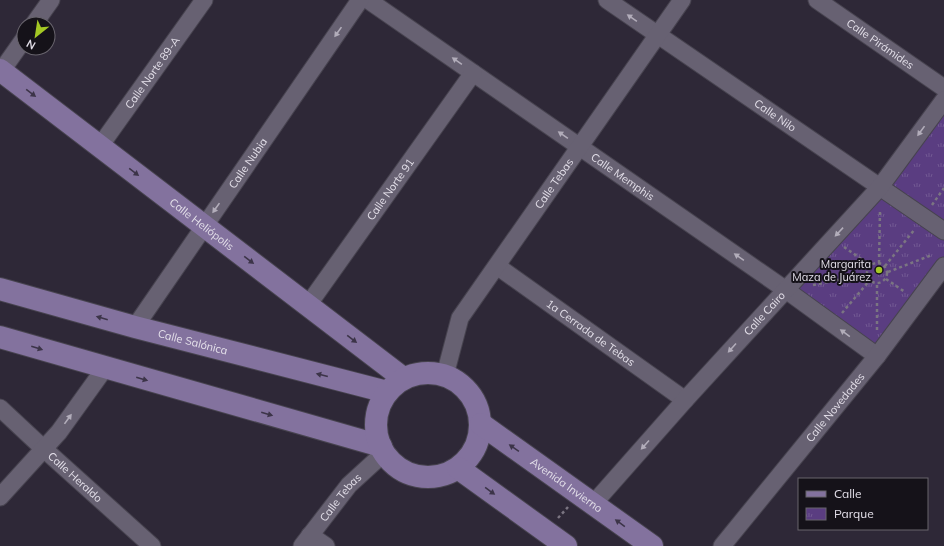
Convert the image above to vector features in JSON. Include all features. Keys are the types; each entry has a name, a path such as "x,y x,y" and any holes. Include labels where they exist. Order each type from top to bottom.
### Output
{"main road":[{"name":"Calle Heliópolis","path":"0,71 403,378"},
{"name":"Calle Salónica","path":"0,289 135,327 387,392"},
{"path":"0,337 382,449"},
{"path":"424,372 445,375 463,386 476,403 481,424 478,441 470,456 458,468 443,475 426,477 410,474 396,465 382,449 376,432 376,418 380,404 387,392 403,378 424,372"},
{"name":"Avenida Invierno","path":"481,424 587,498 652,546"},
{"path":"458,468 559,542"}],"street":[{"path":"40,16 51,0"},
{"name":"Calle Norte 89-A","path":"100,146 204,0"},
{"name":"Calle Nubia","path":"135,327 360,0"},
{"name":"Calle Memphis","path":"368,0 786,290 877,356"},
{"name":"Calle Nilo","path":"607,0 880,195 924,217 944,231"},
{"name":"Calle Tebas","path":"445,375 460,318 682,0"},
{"name":"Calle Pirámides","path":"818,0 944,88"},
{"path":"0,71 16,50"},
{"name":"Calle Norte 91","path":"308,305 474,73"},
{"name":"Calle Cairo","path":"587,498 685,400 832,239 880,195 944,100"},
{"name":"Calle Novedades","path":"722,546 877,356 940,259"},
{"name":"1a Cerrada de Tebas","path":"497,266 685,400"},
{"path":"0,497 59,432 105,368"},
{"name":"Calle Heraldo","path":"0,408 149,545"},
{"name":"Calle Tebas","path":"306,541 350,485 382,449"},
{"path":"306,541 326,546"}],"path":[{"path":"885,266 924,217 944,188"},
{"path":"879,263 880,195"},
{"path":"832,239 870,265 879,263 885,266 888,272 886,279"},
{"path":"888,272 940,259"},
{"path":"870,265 867,274 870,280 876,283 886,279"},
{"path":"810,285 867,274"},
{"path":"886,279 908,294"},
{"path":"833,324 870,280"},
{"path":"876,283 876,333"},
{"path":"559,542 587,498"}],"green space":[{"path":"944,104 944,228 884,187"},
{"path":"879,193 944,237 944,262 877,350 792,288"}],"place":[{"name":"Margarita Maza de Juárez","path":"879,270"}]}
